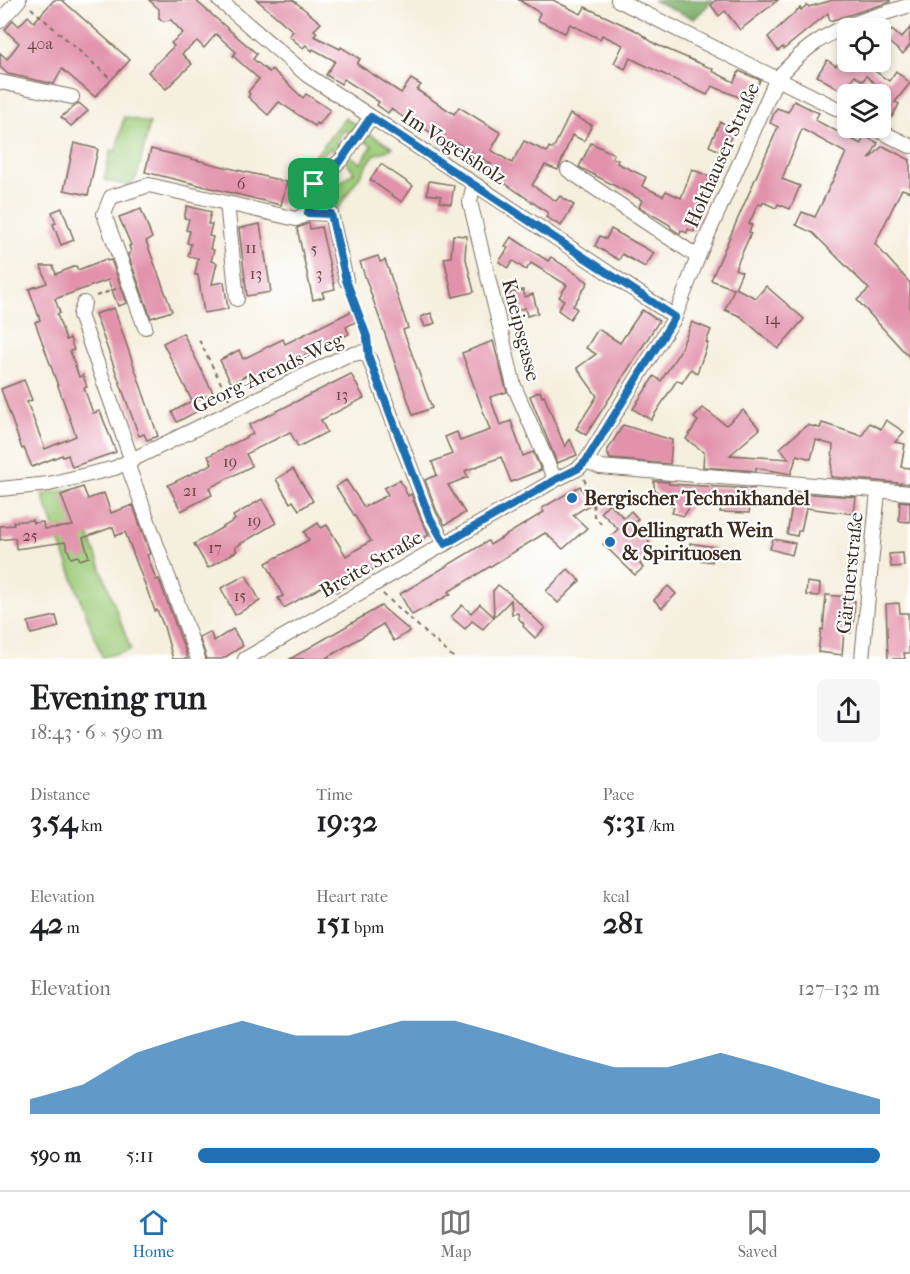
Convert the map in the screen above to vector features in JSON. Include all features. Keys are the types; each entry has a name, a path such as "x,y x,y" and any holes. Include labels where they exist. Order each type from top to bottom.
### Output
{"street":[{"name":"Im Vogelsholz","path":"219,0 306,75 476,184 675,317"},
{"path":"618,0 776,80 807,92 837,108"},
{"path":"0,21 25,4"},
{"name":"Holthauser Straße","path":"583,465 675,317 698,257 776,80 796,58 815,43 841,29 910,5"},
{"path":"0,82 72,97"},
{"path":"308,213 314,184 342,159 371,117"},
{"path":"891,136 910,146"},
{"name":"Holthauser Straße","path":"568,170 698,257"},
{"name":"Kneipsgasse","path":"476,184 470,202 514,386 555,480"},
{"path":"145,327 104,214 111,197 149,186 296,219 308,213 331,214 346,280"},
{"path":"227,203 237,299"},
{"path":"84,303 80,315 198,659"},
{"name":"Georg-Arends-Weg","path":"0,489 49,484 115,468 345,356 363,352 369,358 429,516 445,544"},
{"path":"583,465 910,493"},
{"name":"Breite Straße","path":"245,659 583,465"},
{"name":"Gärtnerstraße","path":"862,659 878,491"}],"path":[{"path":"25,4 111,79"},
{"path":"346,280 367,337 369,358"},
{"path":"96,296 130,285"},
{"path":"199,340 234,410"},
{"path":"583,465 593,500 594,516 604,527"},
{"path":"373,585 455,659"}],"green space":[{"path":"653,0 713,0 694,19"},
{"path":"124,117 150,123 137,177 129,186 104,180 111,150 116,151"},
{"path":"345,118 362,129 356,137 344,130 337,143 349,151 340,159 331,148 313,163 322,176 311,189 304,190 307,166"},
{"path":"364,130 393,148 374,155 336,211 333,211 319,189 321,179 330,190 354,172 344,159 348,154 361,163 372,146 359,137"},
{"path":"72,489 131,650 102,657 42,494"}],"building":[{"path":"54,0 62,0 130,60 95,97 62,69 54,84 8,74 0,67 0,53 7,59 19,43 5,30 13,20 19,26 28,16 34,22"},
{"path":"149,0 195,0 257,54 253,59 269,72 272,69 303,98 306,94 330,110 319,125 316,123 315,126 279,102 268,115 248,97 250,94 248,92 259,79 233,56 236,52 216,34 204,48 197,41 182,54 192,64 166,89 148,72 174,46 171,43 183,33 171,20 163,21 159,18 159,9"},
{"path":"257,0 293,0 321,23 314,30 317,33 314,36 340,49 341,47 360,59 357,64 401,93 411,79 421,85 417,90 454,114 459,107 501,133 491,150 512,163 524,141 547,152 549,147 553,149 570,114 592,125 584,141 572,135 558,170 545,165 532,185 556,201 560,196 574,205 561,226 546,217 548,213 487,171 491,164 457,143 453,150 407,117 406,119 391,109 388,113 377,105 379,102 344,79 341,84 326,75 335,61 313,49 312,51 306,45 303,48 289,36 293,31"},
{"path":"519,0 553,0 581,14 585,7 637,31 655,44 713,69 712,71 734,82 739,71 760,80 751,102 712,86 707,95 630,58 625,69 614,63 623,45 602,35 600,39 570,24 565,33 537,20 540,13"},
{"path":"716,0 778,0 740,30 725,11 719,16 711,5"},
{"path":"833,0 890,0 890,2 830,21 828,13 784,49 783,47 778,51 768,37 800,8 801,10 807,5 809,7"},
{"path":"910,28 910,45 903,54 891,44 891,31 901,38"},
{"path":"827,60 836,66 837,64 837,72 876,72 889,81 896,71 910,83 895,102 899,104 892,117 891,84 875,84 866,76 863,81 854,76 849,84 837,84 837,88 817,76"},
{"path":"794,101 819,113 815,120 837,131 837,138 850,138 861,144 863,138 868,138 878,143 869,159 883,146 910,160 910,192 902,189 875,244 910,283 910,358 857,300 869,289 813,233 796,225 802,212 815,217 846,153 802,129 782,179 800,186 790,209 778,204 776,208 763,202 762,205 758,204 749,224 752,225 749,232 751,233 735,269 742,272 735,288 756,298 766,286 804,319 778,349 740,316 725,310 734,289 711,280 778,127 770,123 774,113 777,108 788,112"},
{"path":"79,103 88,111 71,126 61,117"},
{"path":"720,122 735,128 724,153 709,146"},
{"path":"74,143 98,149 88,195 64,190"},
{"path":"591,143 614,154 612,158 618,160 617,163 646,177 642,186 663,196 666,191 681,198 692,169 710,177 695,211 701,215 694,232 688,229 687,233 681,230 680,234 670,225 639,207 642,200 579,167"},
{"path":"151,149 287,182 281,205 145,172"},
{"path":"381,164 413,186 402,202 370,180"},
{"path":"429,181 454,185 451,204 440,202 441,196 427,194"},
{"path":"187,206 211,212 208,224 212,224 209,236 213,237 210,249 214,250 211,261 217,263 212,284 224,282 228,309 204,313 198,275 195,275 198,258 188,256 191,244 187,243 190,231 186,230 189,219 184,218"},
{"path":"62,208 74,240 61,245 53,224 56,223 52,212"},
{"path":"141,209 152,238 146,241 172,311 151,318 128,254 131,252 129,246 131,245 119,217"},
{"path":"309,223 310,229 321,227 335,289 322,292 324,297 313,300 297,228"},
{"path":"260,224 271,292 247,296 239,228"},
{"path":"611,229 654,253 645,267 622,254 619,260 595,246 600,236 606,239"},
{"path":"453,235 467,236 465,255 474,292 453,297 444,258 451,257"},
{"path":"511,237 548,261 551,257 588,282 573,306 577,309 570,319 558,310 564,300 559,297 567,285 531,263 526,270 513,261 508,268 499,262 508,248 505,246"},
{"path":"378,256 380,262 385,260 389,271 408,328 403,330 432,408 413,415 360,262"},
{"path":"106,259 111,260 127,303 118,306 108,280 55,299 60,313 57,314 66,340 70,338 74,350 70,351 79,377 83,375 87,387 84,388 93,413 100,411 116,452 72,467 68,455 63,457 62,455 32,467 24,448 22,449 1,389 24,380 32,400 27,402 45,449 76,436 35,322 40,320 29,289 47,283 41,266 53,266 56,274 76,266 78,270"},
{"path":"523,290 525,297 533,294 538,313 527,316 525,308 513,311 508,294"},
{"path":"114,308 158,436 147,440 144,434 139,436 95,314"},
{"path":"642,310 659,321 586,435 576,429 597,396 577,368 596,354 586,348 598,329 620,343"},
{"path":"352,311 357,321 346,327 349,334 254,381 251,373 231,383 220,360 239,350 243,359 283,339 285,344"},
{"path":"431,313 435,323 425,327 421,317"},
{"path":"692,322 711,330 697,373 691,369 682,383 677,380 651,420 633,409 654,376 661,381 680,351"},
{"path":"183,333 213,393 194,402 198,411 177,422 172,412 192,401 163,343"},
{"path":"493,341 507,392 490,397 500,425 511,421 523,456 533,452 541,470 511,482 501,457 465,471 468,477 448,485 465,513 445,525 437,512 425,480 437,475 432,462 452,454 445,437 457,432 460,441 490,430 462,353"},
{"path":"351,374 364,398 321,420 327,432 298,447 290,432 246,454 252,466 209,488 212,495 181,511 168,485 212,464 208,456 253,434 249,425"},
{"path":"540,391 565,447 570,439 577,455 557,463 530,396"},
{"path":"703,408 726,425 743,410 760,429 730,455 789,459 780,448 807,425 820,428 822,423 862,436 869,423 881,429 886,420 904,432 895,442 905,444 901,467 910,468 910,484 831,477 833,445 816,440 811,459 797,455 791,474 756,468 756,471 703,467 704,452 686,439 698,421 694,418"},
{"path":"623,425 672,440 670,464 610,459 607,451"},
{"path":"293,469 313,501 299,510 293,501 290,503 276,479"},
{"path":"346,480 364,507 388,495 384,488 400,480 408,496 411,494 429,535 336,592 330,582 284,608 278,598 283,596 266,563 309,540 304,532 318,523 321,528 327,525 346,556 371,541 336,487"},
{"path":"654,481 754,489 749,513 720,512 722,503 693,501 684,516 672,513 674,507 654,489"},
{"path":"580,486 591,504 573,515 587,528 563,549 545,533 448,592 451,594 412,615 400,594 488,541 490,545 544,512 542,508"},
{"path":"83,487 88,499 104,493 111,513 133,505 150,554 147,555 156,580 159,579 188,659 173,659 164,627 157,610 155,611 125,532 116,536 113,527 83,538 89,557 80,560 78,556 71,558 65,542 16,549 15,538 0,540 0,526 14,525 13,522 32,520 33,523 43,522 44,529 73,526 61,495"},
{"path":"797,493 856,497 854,514 806,508 801,531 798,531 797,536 787,534"},
{"path":"262,499 276,523 235,547 237,551 208,568 194,544 235,520 233,516"},
{"path":"900,501 910,502 910,522 899,521"},
{"path":"609,503 624,518 631,511 638,519 634,523 644,535 648,534 650,555 640,564 643,568 635,575 603,544 618,529 601,512"},
{"path":"773,539 795,543 792,555 770,549"},
{"path":"690,543 715,547 712,562 687,558"},
{"path":"903,553 904,566 891,567 889,554"},
{"path":"568,569 580,581 558,603 546,591"},
{"path":"246,575 260,601 235,615 221,588"},
{"path":"807,582 820,584 819,596 806,595"},
{"path":"498,585 545,628 535,638 523,626 518,613 512,614 511,600 494,617 493,591"},
{"path":"668,586 676,594 662,608 654,600"},
{"path":"826,595 847,597 846,600 855,601 853,627 851,633 844,632 842,655 818,652 821,629 823,630"},
{"path":"899,603 900,613 908,613 909,653 904,653 905,659 888,659 886,604"},
{"path":"480,604 494,617 483,629 472,621 465,629 451,617 462,605 471,613"},
{"path":"381,606 410,631 394,641 383,624 325,659 290,659"},
{"path":"56,616 59,627 31,634 28,622"},
{"path":"233,629 243,646 222,659 207,659 199,637 210,632 214,641"}],"place":[{"name":"Bergischer Technikhandel","path":"572,498"},
{"name":"Oellingrath Wein & Spirituosen","path":"610,542"}],"route":[{"path":"371,117 675,317 586,461 579,468 445,544 429,516 369,358 367,337 346,280 331,214 308,213 314,184 342,159 371,117"}]}
